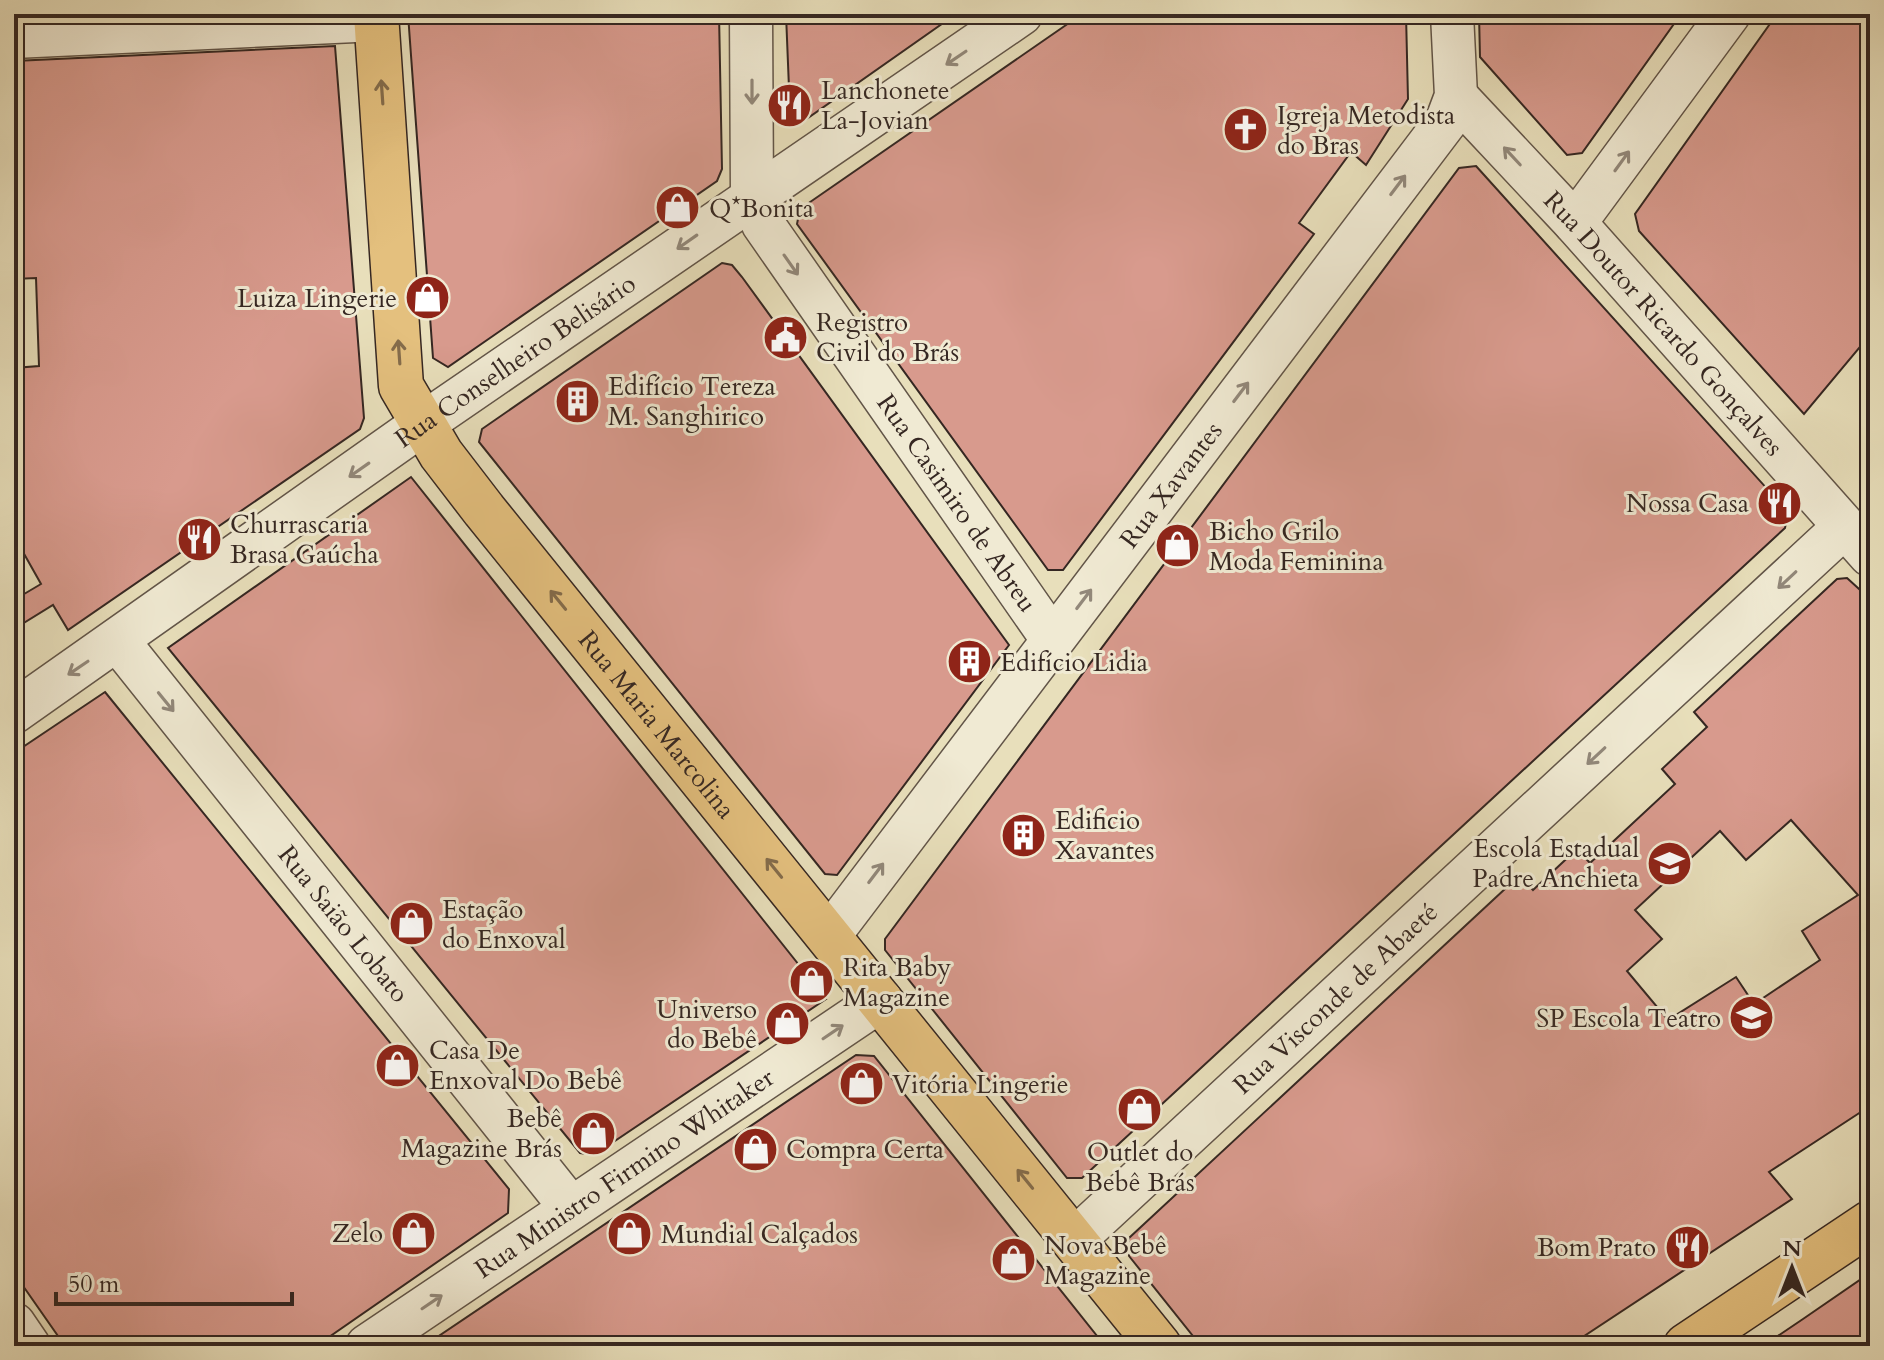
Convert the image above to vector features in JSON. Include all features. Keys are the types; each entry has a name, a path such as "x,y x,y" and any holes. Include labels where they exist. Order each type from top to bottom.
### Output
{"main road":[{"name":"Rua Maria Marcolina","path":"377,17 401,386 421,425 484,510 1159,1346"},
{"path":"1686,1346 1870,1223"}],"street":[{"name":"Rua Casimiro de Abreu","path":"751,14 752,198 771,238 1052,639"},
{"name":"Rua Conselheiro Belisário","path":"14,712 421,425 1021,14"},
{"name":"Rua Xavantes","path":"829,936 1447,120 1456,96 1452,14"},
{"path":"1575,223 1729,14"},
{"path":"14,37 377,17"},
{"name":"Rua Doutor Ricardo Gonçalves","path":"1456,96 1575,223 1857,541"},
{"name":"Rua Visconde de Abaeté","path":"1074,1240 1857,541"},
{"name":"Rua Saião Lobato","path":"118,641 571,1208"},
{"name":"Rua Ministro Firmino Whitaker","path":"367,1346 881,1000"},
{"path":"14,1324 29,1346"}],"building":[{"path":"408,14 719,14 722,169 717,181 448,367 433,358"},
{"path":"786,14 956,14 805,120 790,113"},
{"path":"1082,14 1406,14 1408,99 1366,165 1351,152 1299,223 1314,234 1063,570 1048,570 797,224 800,209"},
{"path":"1479,14 1681,14 1582,153 1567,155 1480,57"},
{"path":"1777,14 1870,14 1870,335 1804,414 1639,231 1635,214"},
{"path":"335,46 364,418 360,429 68,630 53,605 14,629 14,600 41,584 14,536 14,368 39,366 36,278 14,279 14,61"},
{"path":"1476,166 1788,512 1785,528 1082,1178 1067,1178 885,950 885,939 1459,168"},
{"path":"722,263 732,265 742,277 1009,645 837,875 825,874 479,442 482,429"},
{"path":"411,477 826,999 594,1155 580,1153 168,648"},
{"path":"1847,578 1870,599 1870,1106 1769,1172 1792,1199 1569,1346 1201,1346 1129,1256 1129,1238 1520,875 1533,890 1577,849 1590,863 1675,784 1662,769 1707,727 1694,712 1837,579","holes":["1791,820 1858,895 1802,931 1820,960 1754,1004 1736,977 1668,1020 1627,971 1662,939 1635,910 1720,831 1746,860"]},
{"path":"105,692 509,1189 508,1213 316,1346 65,1346 14,1273 14,753"},
{"path":"856,1055 874,1056 1105,1346 424,1346"},
{"path":"1870,1273 1870,1346 1763,1346 1803,1319"}],"place":[{"name":"Lanchonete La-Jovian","path":"790,105"},
{"name":"Igreja Metodista do Bras","path":"1246,130"},
{"name":"Q*Bonita","path":"678,208"},
{"name":"Luiza Lingerie","path":"428,298"},
{"name":"Registro Civil do Brás","path":"785,337"},
{"name":"Edifício Tereza M. Sanghirico","path":"577,401"},
{"name":"Nossa Casa","path":"1780,503"},
{"name":"Churrascaria Brasa Gaúcha","path":"199,539"},
{"name":"Bicho Grilo Moda Feminina","path":"1178,546"},
{"name":"Edifício Lidia","path":"969,662"},
{"name":"Edificio Xavantes","path":"1024,835"},
{"name":"Escola Estadual Padre Anchieta","path":"1670,863"},
{"name":"Estação do Enxoval","path":"411,924"},
{"name":"Rita Baby Magazine","path":"812,982"},
{"name":"SP Escola Teatro","path":"1752,1018"},
{"name":"Universo do Bebê","path":"788,1024"},
{"name":"Casa De Enxoval Do Bebê","path":"398,1065"},
{"name":"Vitória Lingerie","path":"861,1084"},
{"name":"Outlet do Bebê Brás","path":"1140,1109"},
{"name":"Bebê Magazine Brás","path":"593,1133"},
{"name":"Compra Certa","path":"755,1149"},
{"name":"Zelo","path":"414,1233"},
{"name":"Mundial Calçados","path":"630,1234"},
{"name":"Bom Prato","path":"1687,1247"},
{"name":"Nova Bebê Magazine","path":"1013,1260"}]}
